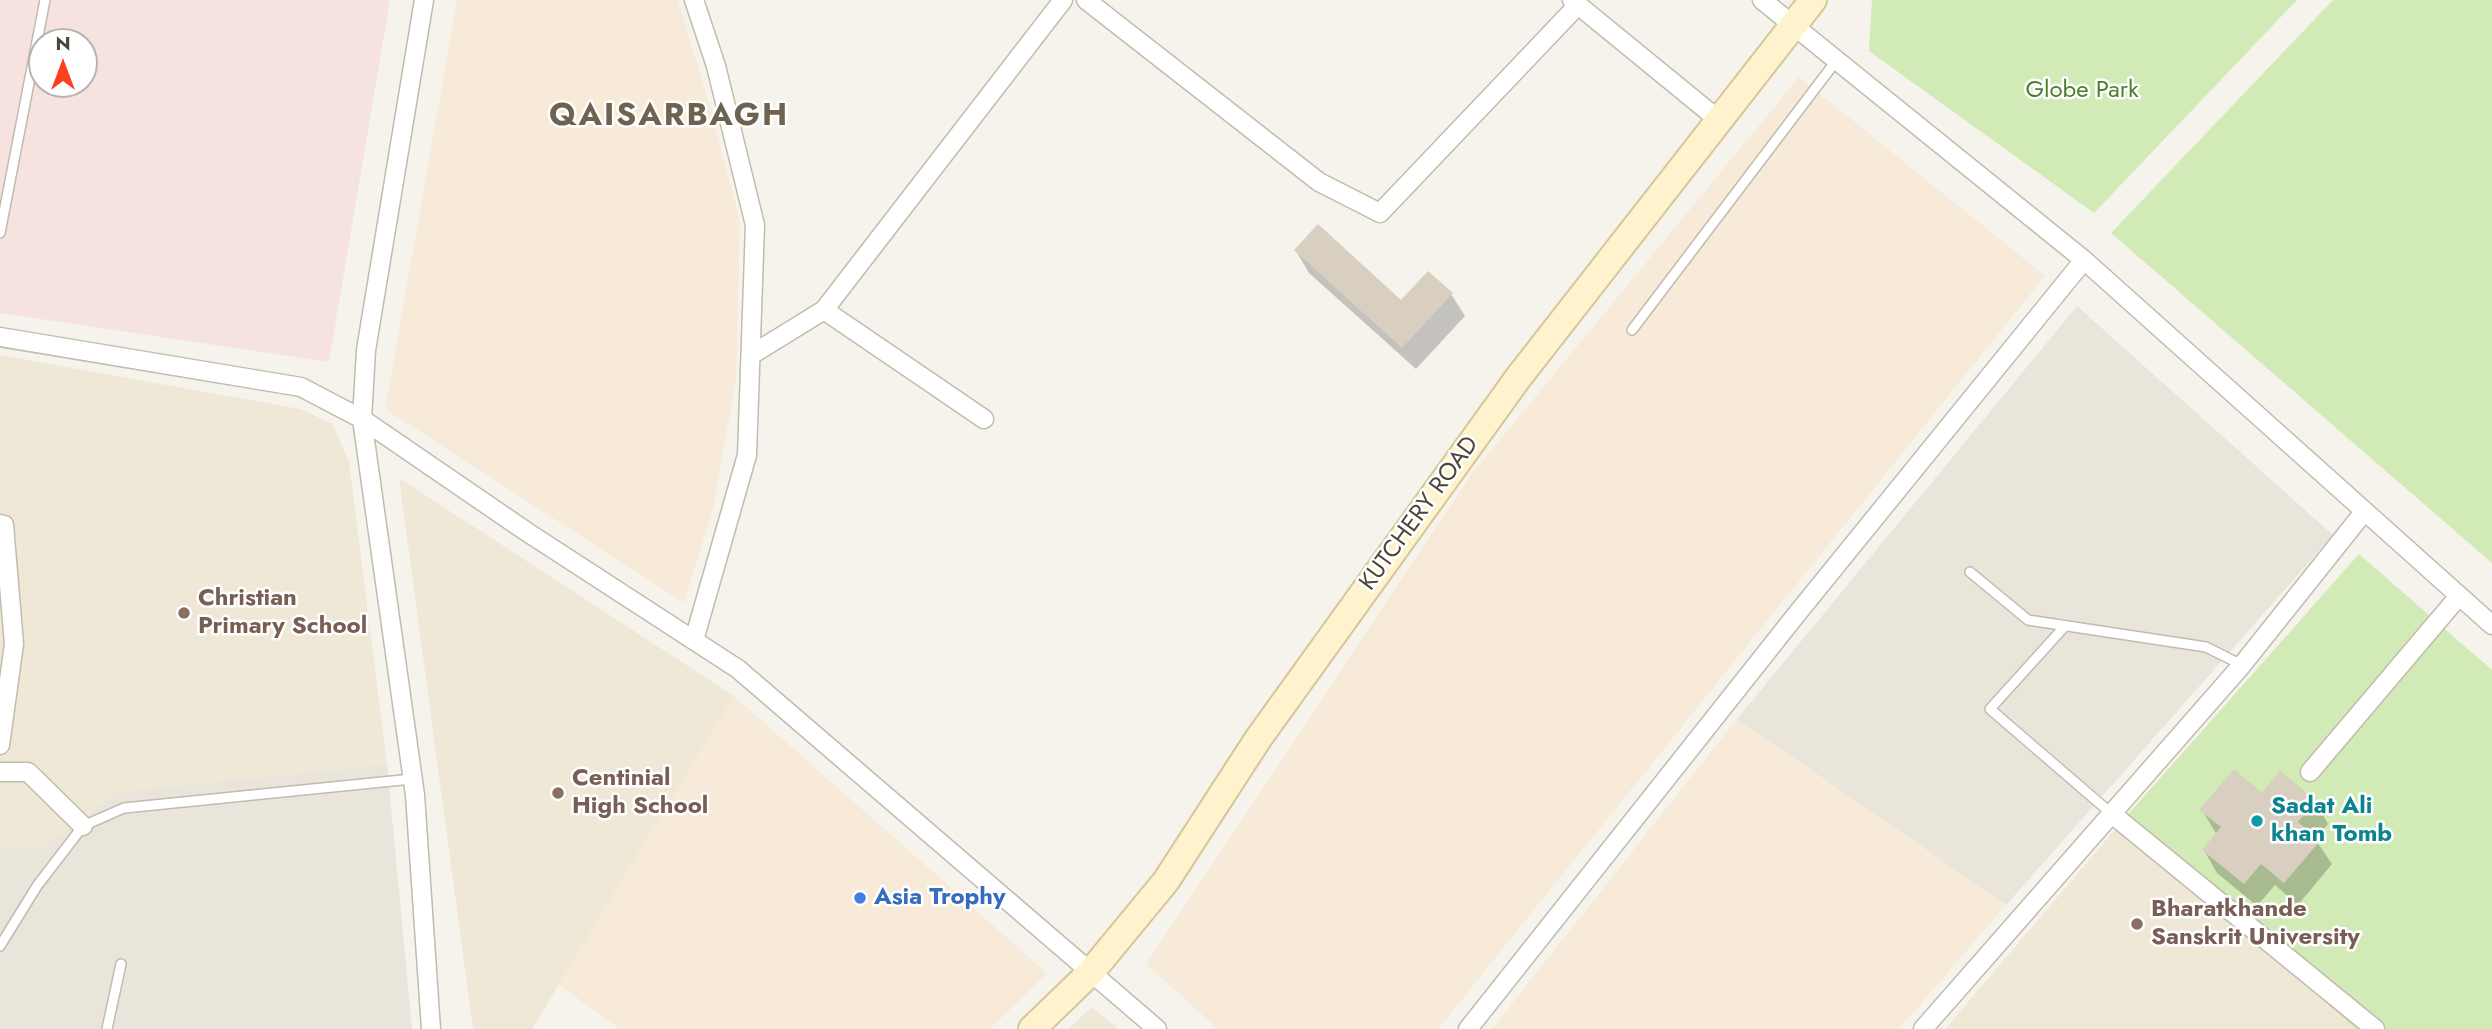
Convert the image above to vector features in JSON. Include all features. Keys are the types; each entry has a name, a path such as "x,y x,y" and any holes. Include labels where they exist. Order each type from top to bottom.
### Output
{"street":[{"path":"424,0 366,350 362,419 412,779 431,1029"},
{"path":"694,0 716,66 755,225 747,455 694,640"},
{"path":"751,355 824,310 1063,0"},
{"path":"1086,0 1319,182 1380,213 1575,2 1720,121"},
{"path":"1762,0 2084,260 2492,625"},
{"name":"KUTCHERY ROAD","path":"1032,1029 1091,972 1166,881 1258,739 1518,378 1813,0"},
{"path":"1468,1029 1796,615 2084,260"},
{"path":"824,310 984,419"},
{"path":"0,337 302,387 362,419 527,532 738,669 1157,1029"},
{"path":"1923,1029 2242,665 2364,512"},
{"path":"0,524 4,525 14,644 0,746"},
{"path":"2311,772 2459,596"},
{"path":"0,772 28,772 83,826"},
{"path":"2112,814 2375,1029"}],"lane":[{"path":"0,233 45,0"},
{"path":"1632,330 1836,61"},
{"path":"1970,572 2028,620 2206,647 2242,665"},
{"path":"2065,626 1990,709 2112,814"},
{"path":"0,946 37,886 83,826 124,808 412,779"},
{"path":"107,1029 121,964"}],"shaded area":[{"path":"0,0 390,0 329,362 0,313"},
{"path":"457,0 678,0 740,221 736,378 714,505 684,603 385,409"},
{"path":"1799,77 2045,276 1438,1029 1218,1029 1146,964 1471,475"},
{"path":"2077,306 2333,535 2006,905 1737,719"},
{"name":"Christian Primary School","path":"0,355 300,409 333,424 349,462 387,764 117,792 44,847 0,846"},
{"name":"Centinial High School","path":"399,478 734,696 532,1029 473,1029"},
{"path":"734,696 1047,973 990,1029 620,1029 559,985"},
{"path":"1737,719 2006,905 1899,1029 1492,1029"},
{"path":"387,764 412,1029 0,1029 0,846 44,847 117,792"},
{"name":"Bharatkhande Sanskrit University","path":"2124,819 2355,1029 1945,1029"},
{"path":"1092,1007 1118,1029 1068,1029"}],"green space":[{"name":"Globe Park","path":"1872,0 2297,0 2094,213 1869,51"},
{"path":"2333,0 2492,0 2492,563 2111,233"},
{"path":"2359,554 2492,670 2492,1029 2355,1029 2124,819"}],"building":[{"path":"1318,224 1401,300 1428,271 1453,293 1402,348 1294,250"},
{"path":"2234,769 2262,793 2280,771 2316,800 2298,822 2320,841 2284,883 2261,864 2244,884 2202,850 2221,827 2199,810"}],"place":[{"name":"Christian Primary School","path":"184,613"},
{"name":"Centinial High School","path":"558,793"},
{"name":"Sadat Ali khan Tomb","path":"2257,821"},
{"name":"Asia Trophy","path":"860,898"},
{"name":"Bharatkhande Sanskrit University","path":"2137,924"}],"district":[{"name":"QAISARBAGH","path":"669,117"}]}
